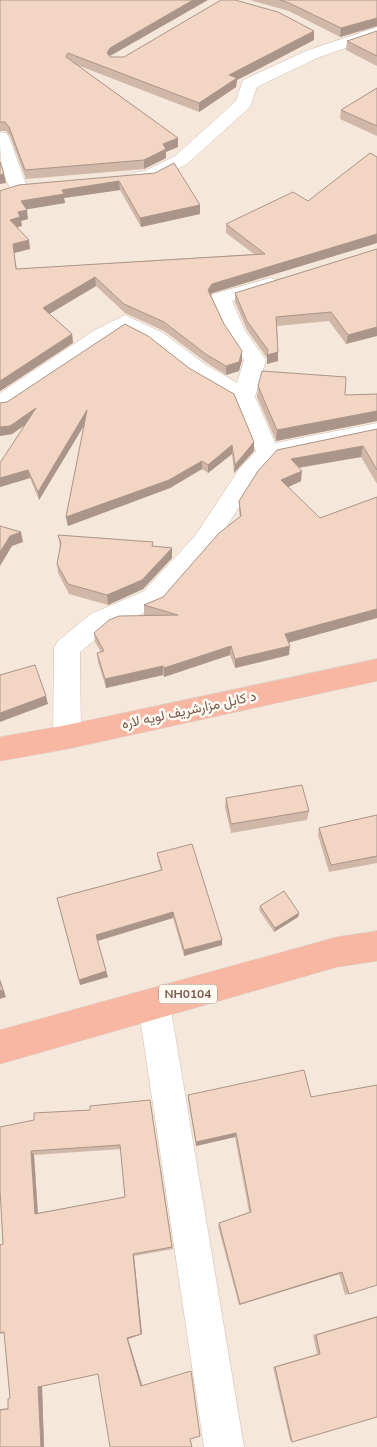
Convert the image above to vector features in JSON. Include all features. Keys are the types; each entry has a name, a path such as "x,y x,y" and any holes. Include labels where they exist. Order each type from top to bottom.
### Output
{"highway":[{"name":"د کابل مزارشریف لویه لاره","path":"0,749 377,670"},
{"name":"NH0104","path":"0,1047 337,952 377,946"}],"street":[{"path":"120,178 148,176 182,160 244,103 249,84 278,68 338,44 377,32"},
{"path":"322,36 338,44"},
{"path":"0,137 18,186"},
{"path":"0,192 18,186 36,185"},
{"path":"244,397 255,360 234,332 220,298 289,278"},
{"path":"0,404 102,335 125,322 156,338 198,370 244,397 268,452"},
{"path":"67,736 67,648 100,621 152,598 204,542 248,474 268,452 377,431"},
{"path":"154,1004 224,1447"}],"shaded area":[{"path":"0,0 377,0 377,1447 0,1447"}],"building":[{"path":"0,0 193,0 110,48 107,53 110,57 124,57 221,0 235,0 278,12 314,31 229,75 237,78 199,103 68,53 66,57 178,138 163,144 166,149 144,160 25,170 9,127 5,122 0,122"},
{"path":"280,0 377,0 377,18 341,28"},
{"path":"377,31 377,56 347,41"},
{"path":"377,88 377,126 341,110"},
{"path":"370,153 377,157 377,234 212,284 208,290 224,324 242,351 239,362 226,366 207,355 164,322 124,304 95,277 43,308 72,334 0,381 0,191 18,185 155,173 174,163 200,205 140,218 119,181 62,190 64,194 21,201 27,210 18,212 20,217 10,220 29,240 13,244 16,269 265,254 226,224 293,192 308,201"},
{"path":"0,162 4,174 0,175"},
{"path":"377,249 377,327 348,335 331,312 276,317 278,352 267,355 268,350 247,321 235,293"},
{"path":"125,324 148,336 189,368 234,394 254,442 235,465 232,445 208,465 202,461 169,480 66,517 87,410 38,492 28,470 0,478 0,463 36,408 10,426 0,427 0,403 7,402"},
{"path":"262,371 346,377 345,395 377,394 377,411 277,430 258,386"},
{"path":"377,429 377,470 363,446 291,459 302,471 281,480 320,518 377,497 377,609 285,634 290,646 235,659 231,646 164,668 163,666 105,679 97,653 104,651 94,633 109,620 119,616 178,615 144,605 163,597 219,533 241,516 239,501 258,471 277,450"},
{"path":"0,526 21,532 10,536 0,552"},
{"path":"58,535 153,542 152,546 172,548 142,580 107,595 68,584 57,564 61,543"},
{"path":"35,665 46,696 0,713 0,675"},
{"path":"302,785 309,811 231,824 226,798"},
{"path":"377,815 377,856 331,865 319,828"},
{"path":"192,844 222,940 184,950 173,912 96,935 106,971 79,980 57,898 162,870 157,853"},
{"path":"284,891 299,913 275,928 260,906"},
{"path":"304,1070 311,1097 377,1085 377,1285 349,1294 342,1272 240,1304 219,1223 251,1212 236,1133 196,1142 188,1095"},
{"path":"150,1100 172,1247 133,1254 141,1334 127,1338 141,1386 191,1371 200,1436 190,1439 192,1447 110,1447 98,1374 38,1387 41,1447 0,1447 0,1410 8,1409 8,1399 10,1398 4,1332 0,1333 0,1245 3,1244 0,1189 0,1127 34,1120 34,1113 90,1110 90,1106","holes":["120,1145 125,1197 35,1214 31,1151"]},
{"path":"377,1317 377,1417 292,1442 275,1367 320,1354 316,1335"}]}
